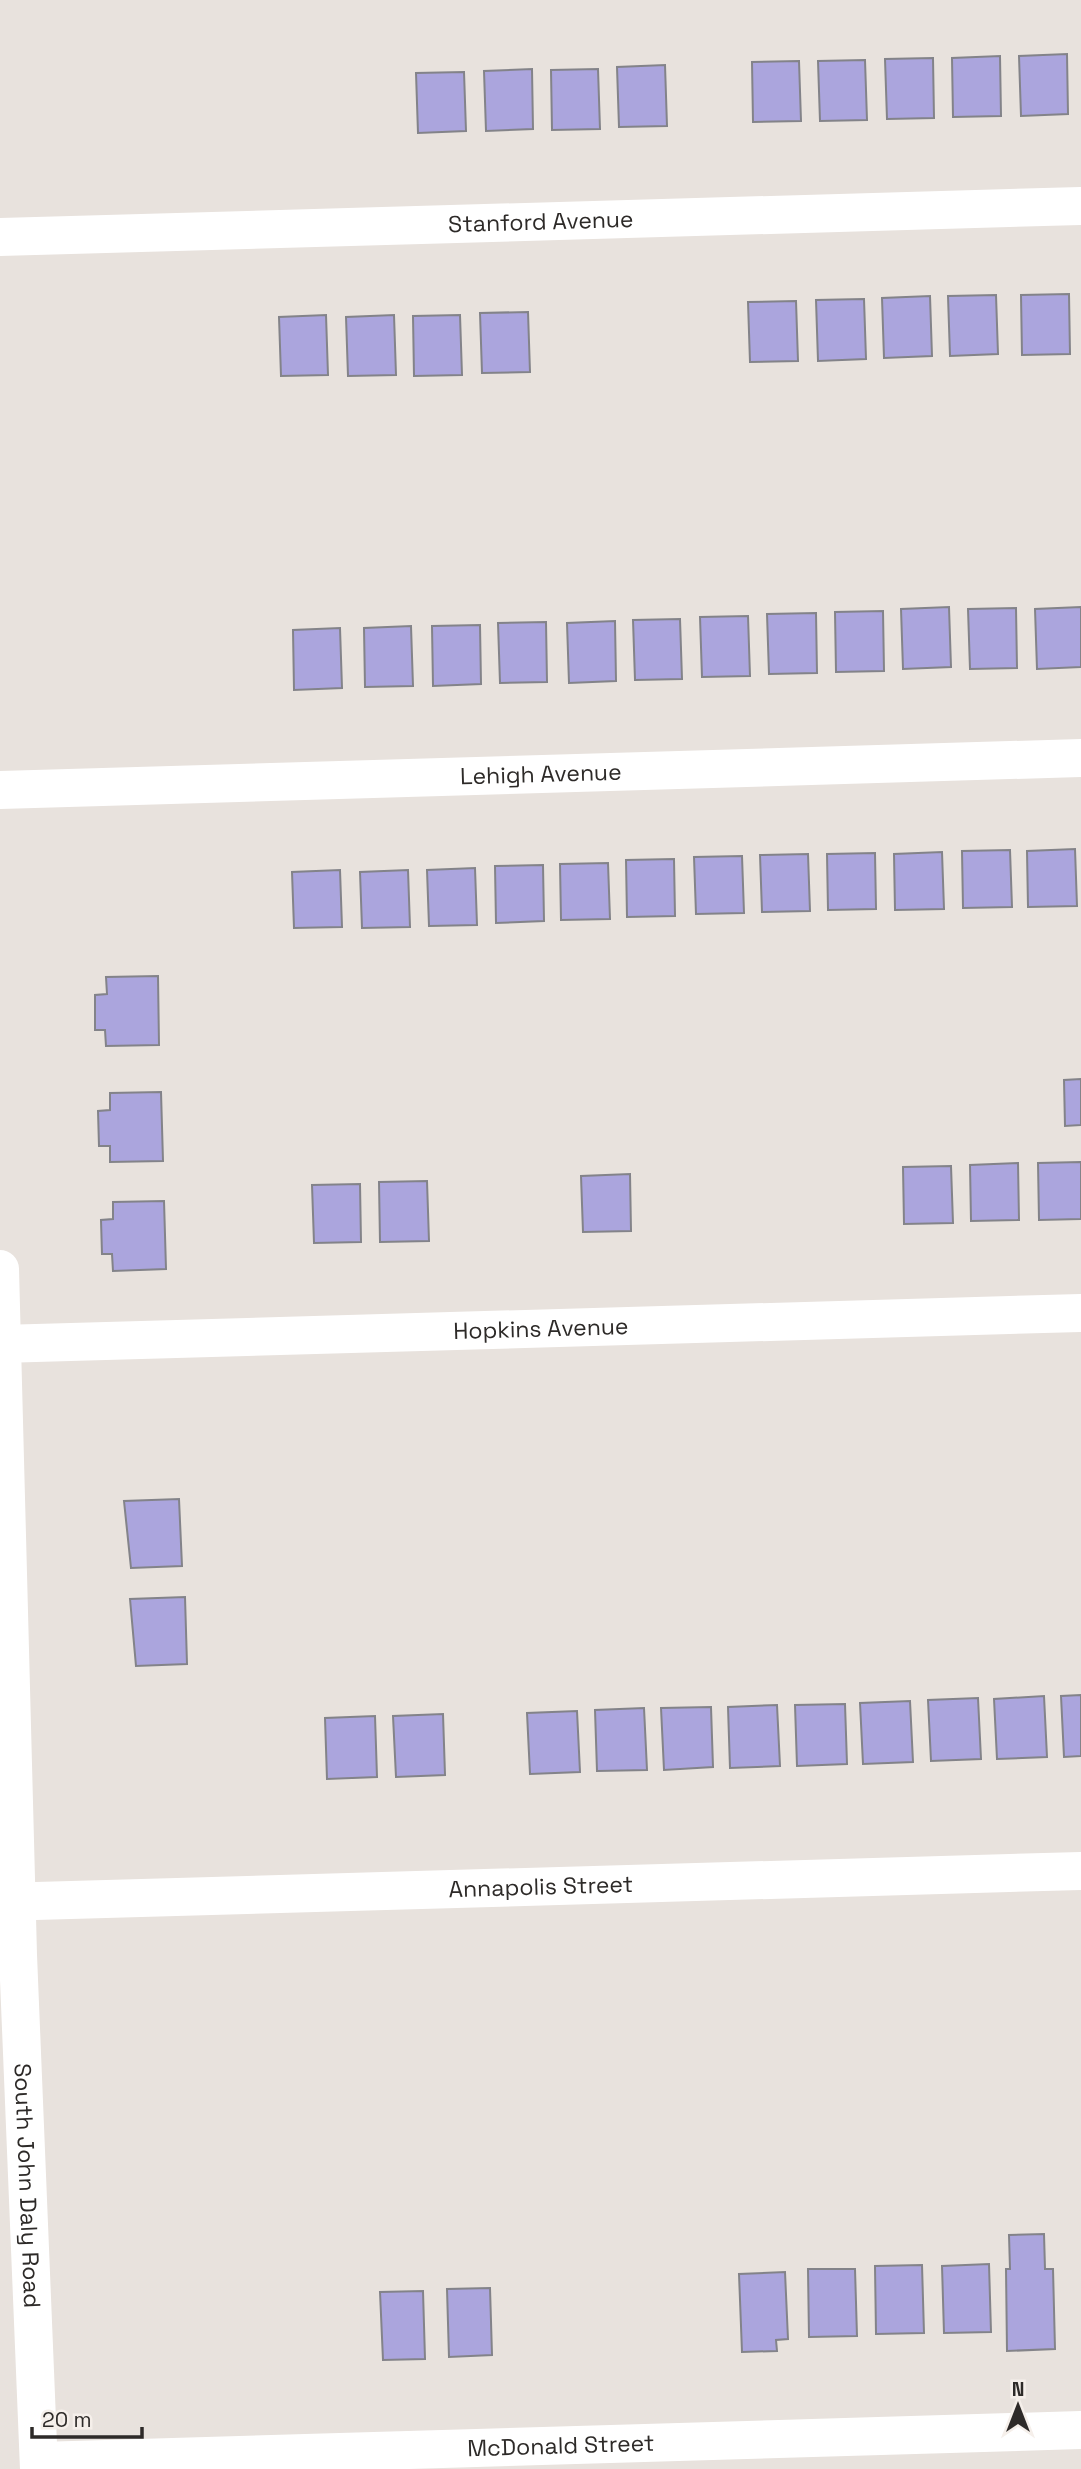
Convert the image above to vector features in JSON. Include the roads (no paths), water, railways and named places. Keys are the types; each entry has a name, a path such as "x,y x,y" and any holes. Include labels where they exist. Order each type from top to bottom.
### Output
{"street":[{"name":"Stanford Avenue","path":"0,237 1081,206"},
{"name":"Lehigh Avenue","path":"0,790 1081,758"},
{"name":"South John Daly Road","path":"0,1269 8,1902 39,2465"},
{"name":"Hopkins Avenue","path":"1,1344 1081,1312"},
{"name":"Annapolis Street","path":"8,1902 1081,1871"},
{"name":"McDonald Street","path":"39,2465 1081,2430"}]}
